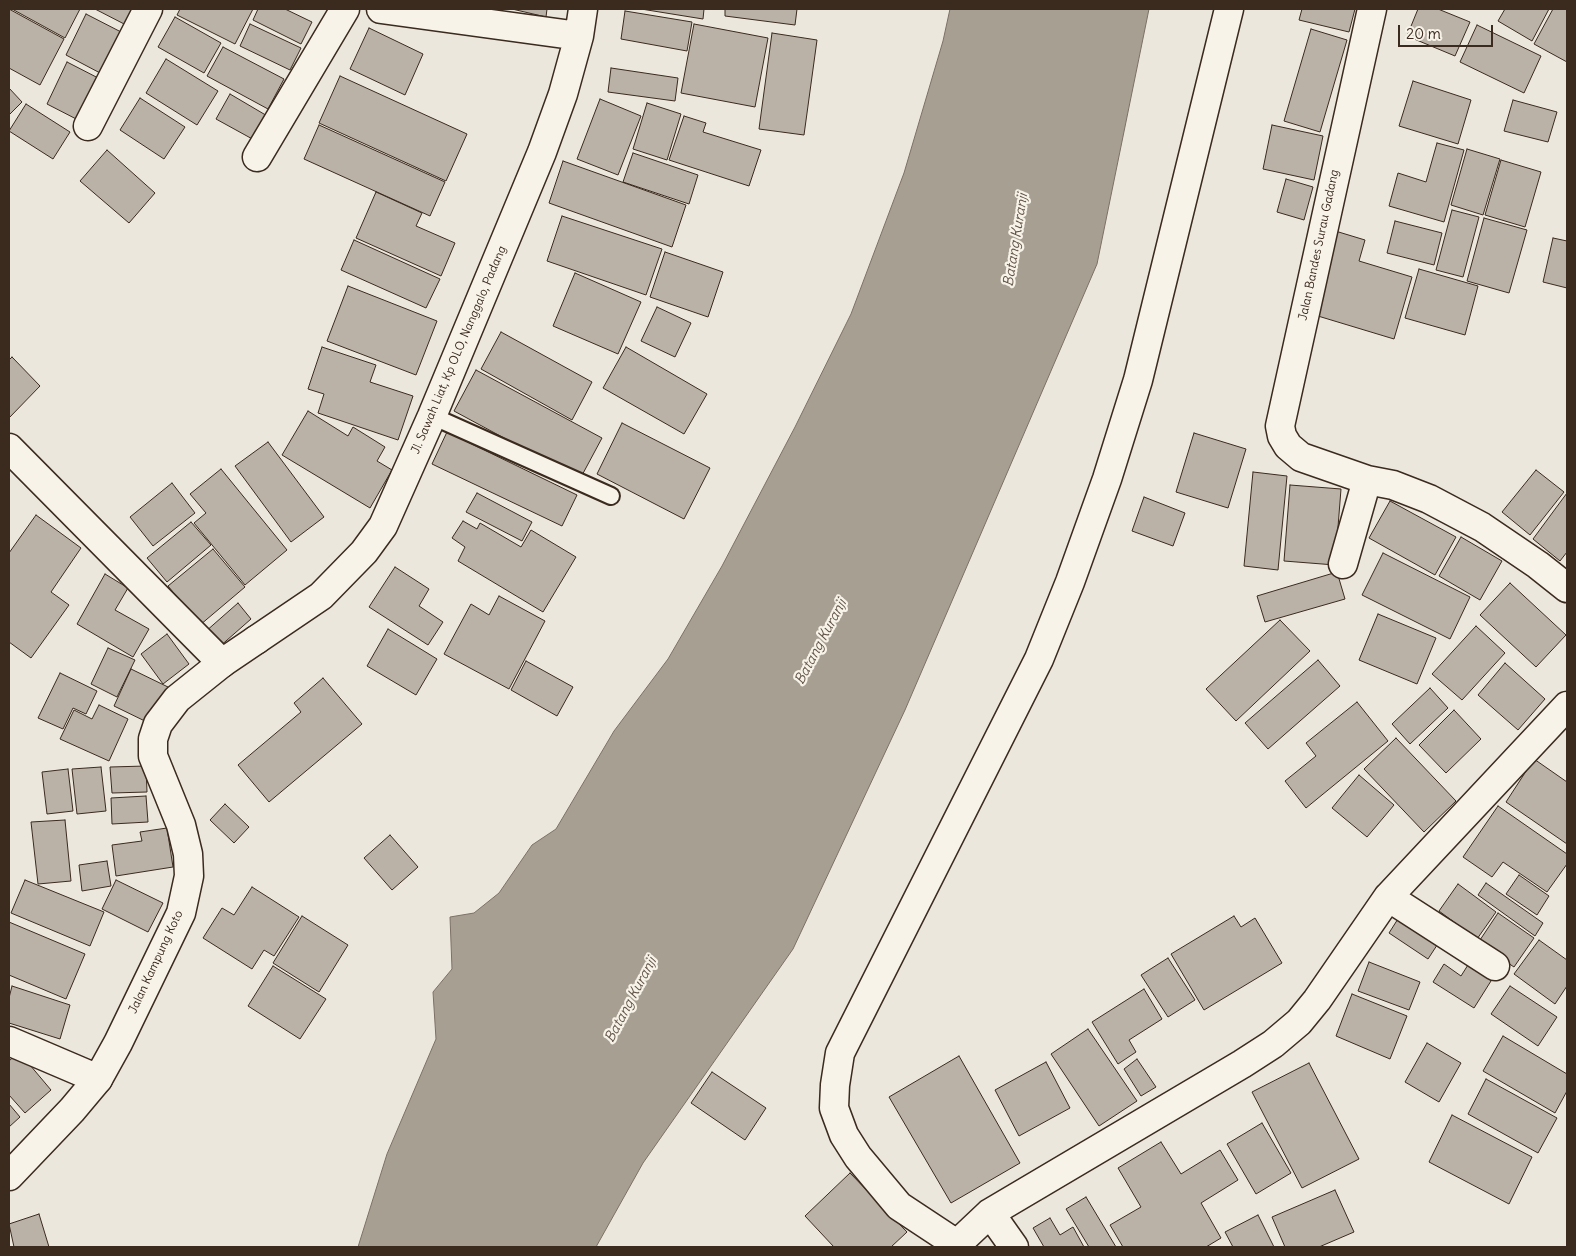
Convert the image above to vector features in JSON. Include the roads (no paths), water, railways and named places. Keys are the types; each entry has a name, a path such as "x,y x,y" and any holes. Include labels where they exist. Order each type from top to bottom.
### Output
{"street":[{"path":"88,126 148,9"},
{"path":"257,156 345,9"},
{"path":"381,9 579,36"},
{"name":"Jl. Sawah Liat, Kp OLO, Nanggalo, Padang","path":"256,640 321,596 364,552 383,526 432,416 542,152 563,94 579,36 584,9"},
{"path":"1229,9 1138,380 1107,479 1070,582 1039,659 840,1054 835,1085 834,1108 844,1134 858,1157 899,1206 958,1246 990,1213 1273,1044 1299,1022 1317,1000 1339,965 1388,897 1567,706"},
{"name":"Jalan Bandes Surau Gadang","path":"1367,480 1301,457 1288,446 1282,436 1280,426 1358,65 1372,9"},
{"path":"9,448 222,663"},
{"path":"1343,564 1367,480 1393,485 1429,500 1482,527 1538,565 1567,588"},
{"name":"Jalan Kampung Koto","path":"9,1176 72,1110 98,1078 118,1043 177,922 187,893 188,854 181,825 154,756 152,739 158,724 177,699 222,663 256,640"},
{"path":"1388,897 1495,966"},
{"path":"9,1041 98,1078"},
{"path":"990,1213 1014,1247"}],"lane":[{"path":"432,416 611,496"}],"water":[{"name":"Batang Kuranji","path":"950,9 1149,9 1097,264 905,710 793,949 643,1163 596,1247 358,1247 387,1154 436,1039 433,992 452,969 450,917 474,913 499,893 532,845 556,829 614,731 668,659 722,566 795,427 851,314 904,173 943,41"}]}
